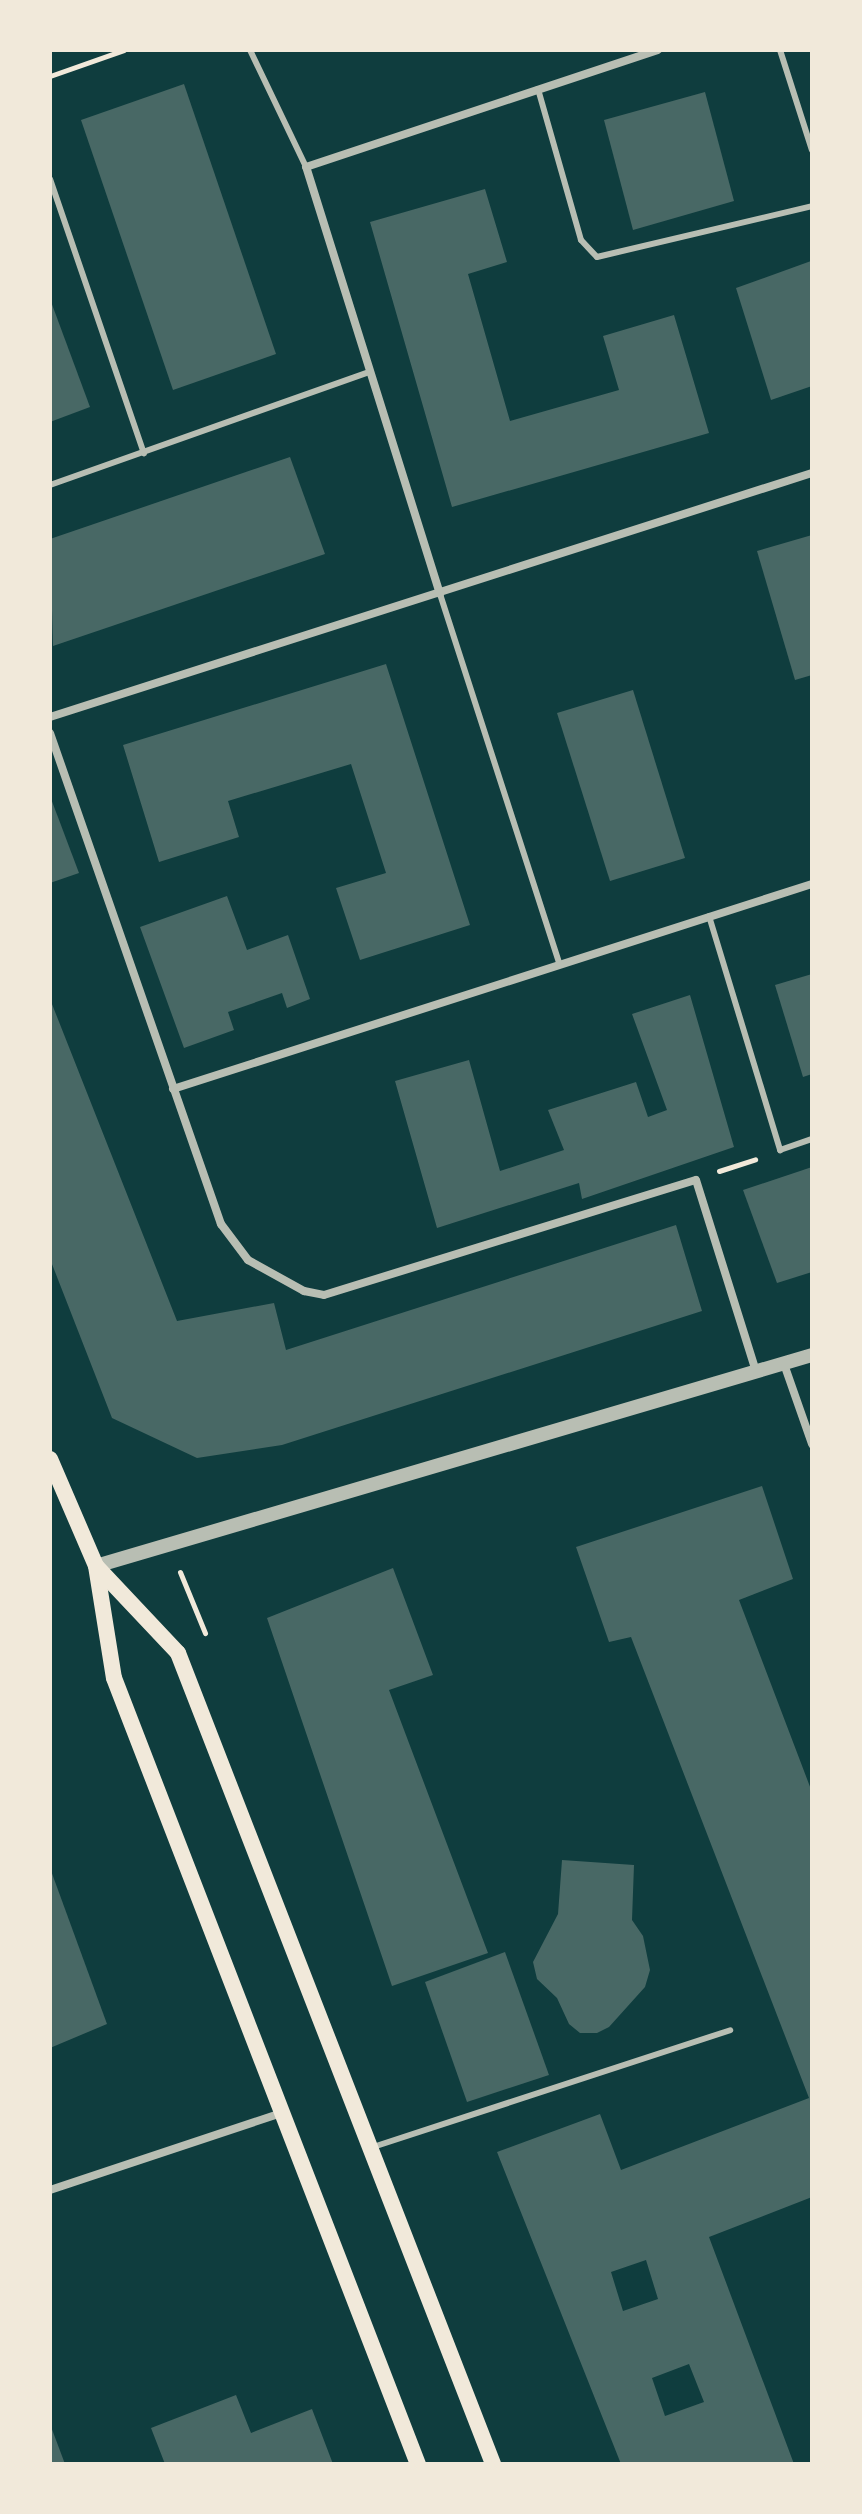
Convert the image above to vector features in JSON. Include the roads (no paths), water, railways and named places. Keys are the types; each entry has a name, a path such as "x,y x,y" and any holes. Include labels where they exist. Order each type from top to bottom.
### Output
{"main road":[{"path":"50,1459 96,1566 114,1678 418,2464"},
{"path":"96,1566 178,1653 493,2464"}],"street":[{"path":"440,594 367,373 306,167 658,50"},
{"path":"50,717 812,473"},
{"path":"50,733 173,1089 232,1244 248,1260 304,1291 324,1295 696,1180 756,1372"},
{"path":"173,1089 812,884"},
{"path":"96,1566 812,1355"},
{"path":"784,1364 812,1444"},
{"path":"50,2190 282,2113"}],"lane":[{"path":"250,50 306,167"},
{"path":"780,50 812,150"},
{"path":"538,89 581,240 597,257 812,206"},
{"path":"50,179 144,453"},
{"path":"50,485 367,373"},
{"path":"440,594 559,963"},
{"path":"709,916 780,1150 812,1139"},
{"path":"370,2148 730,2030"}]}
